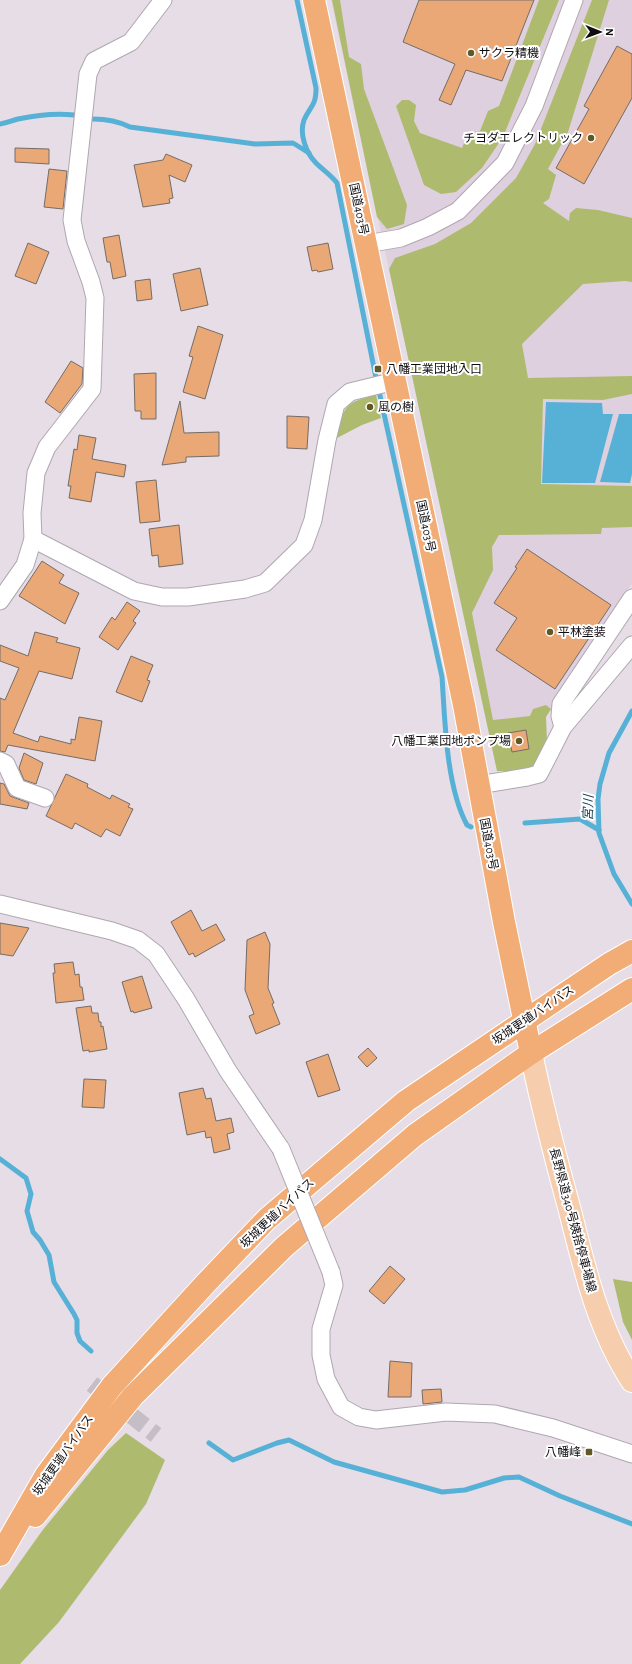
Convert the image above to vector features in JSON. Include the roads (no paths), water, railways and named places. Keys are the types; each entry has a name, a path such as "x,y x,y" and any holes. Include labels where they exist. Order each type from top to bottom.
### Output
{"highway":[{"name":"国道403号","path":"314,0 366,244 384,383 464,705 504,922 531,1053"},
{"name":"坂城更埴バイパス","path":"0,1555 46,1475 112,1386 206,1282 267,1219 406,1101 524,1020 609,964 632,951"},
{"name":"坂城更埴バイパス","path":"0,1560 133,1396 284,1247 415,1136 531,1053 629,991"}],"main road":[{"name":"長野県道340号姨捨停車場線","path":"531,1053 543,1107 586,1275 599,1317 620,1362 632,1381"}],"street":[{"path":"0,601 24,565 33,539 32,514 36,473 47,447 92,389 95,298 91,282 76,241 72,220 88,74 94,61 131,42 162,0"},
{"path":"366,244 401,238 428,228 458,211 506,163 534,106 574,0"},
{"path":"33,539 134,591 162,597 188,597 245,589 265,583 304,545 313,520 327,440 336,404 350,392 384,383"},
{"path":"563,727 560,716 561,704 632,598"},
{"path":"478,785 528,778 539,774 563,727 632,645"},
{"path":"0,761 6,764 17,788 45,798"},
{"path":"0,904 112,931 138,940 156,954 186,999 228,1071 281,1149 331,1272 334,1285 321,1329 321,1355 326,1379 341,1407 359,1417 376,1420 446,1412 495,1414 553,1428 632,1454"}],"water":[{"path":"546,402 602,403 603,414 613,414 595,483 542,483"},
{"path":"619,414 632,414 632,474 630,483 600,482"}],"waterway":[{"path":"297,0 316,88 314,102 304,120 302,131 304,143 312,159 337,183 375,373 442,677 446,733 451,773 460,809 467,825 471,827"},
{"path":"0,124 39,115 74,115"},
{"path":"93,119 103,119 121,123 130,127 255,144 293,143 309,153"},
{"name":"宮川","path":"632,711 609,753 600,784 598,799 599,833 614,874 632,904"},
{"path":"525,823 580,819 599,830"},
{"path":"0,1159 26,1178 31,1194 27,1211 33,1232 49,1255 54,1282 77,1320 77,1333 80,1341 91,1351"},
{"path":"209,1443 233,1460 277,1443 289,1440 334,1462 442,1492 465,1490 504,1478 519,1477 560,1496 632,1524"}],"tunnel":[{"path":"92,1384 156,1435"}],"place":[{"name":"サクラ精機","path":"471,53"},
{"name":"チヨダエレクトリック","path":"591,138"},
{"name":"八幡工業団地入口","path":"378,369"},
{"name":"風の樹","path":"370,407"},
{"name":"平林塗装","path":"550,632"},
{"name":"八幡工業団地ポンプ場","path":"519,741"},
{"name":"八幡峰","path":"589,1452"}]}
